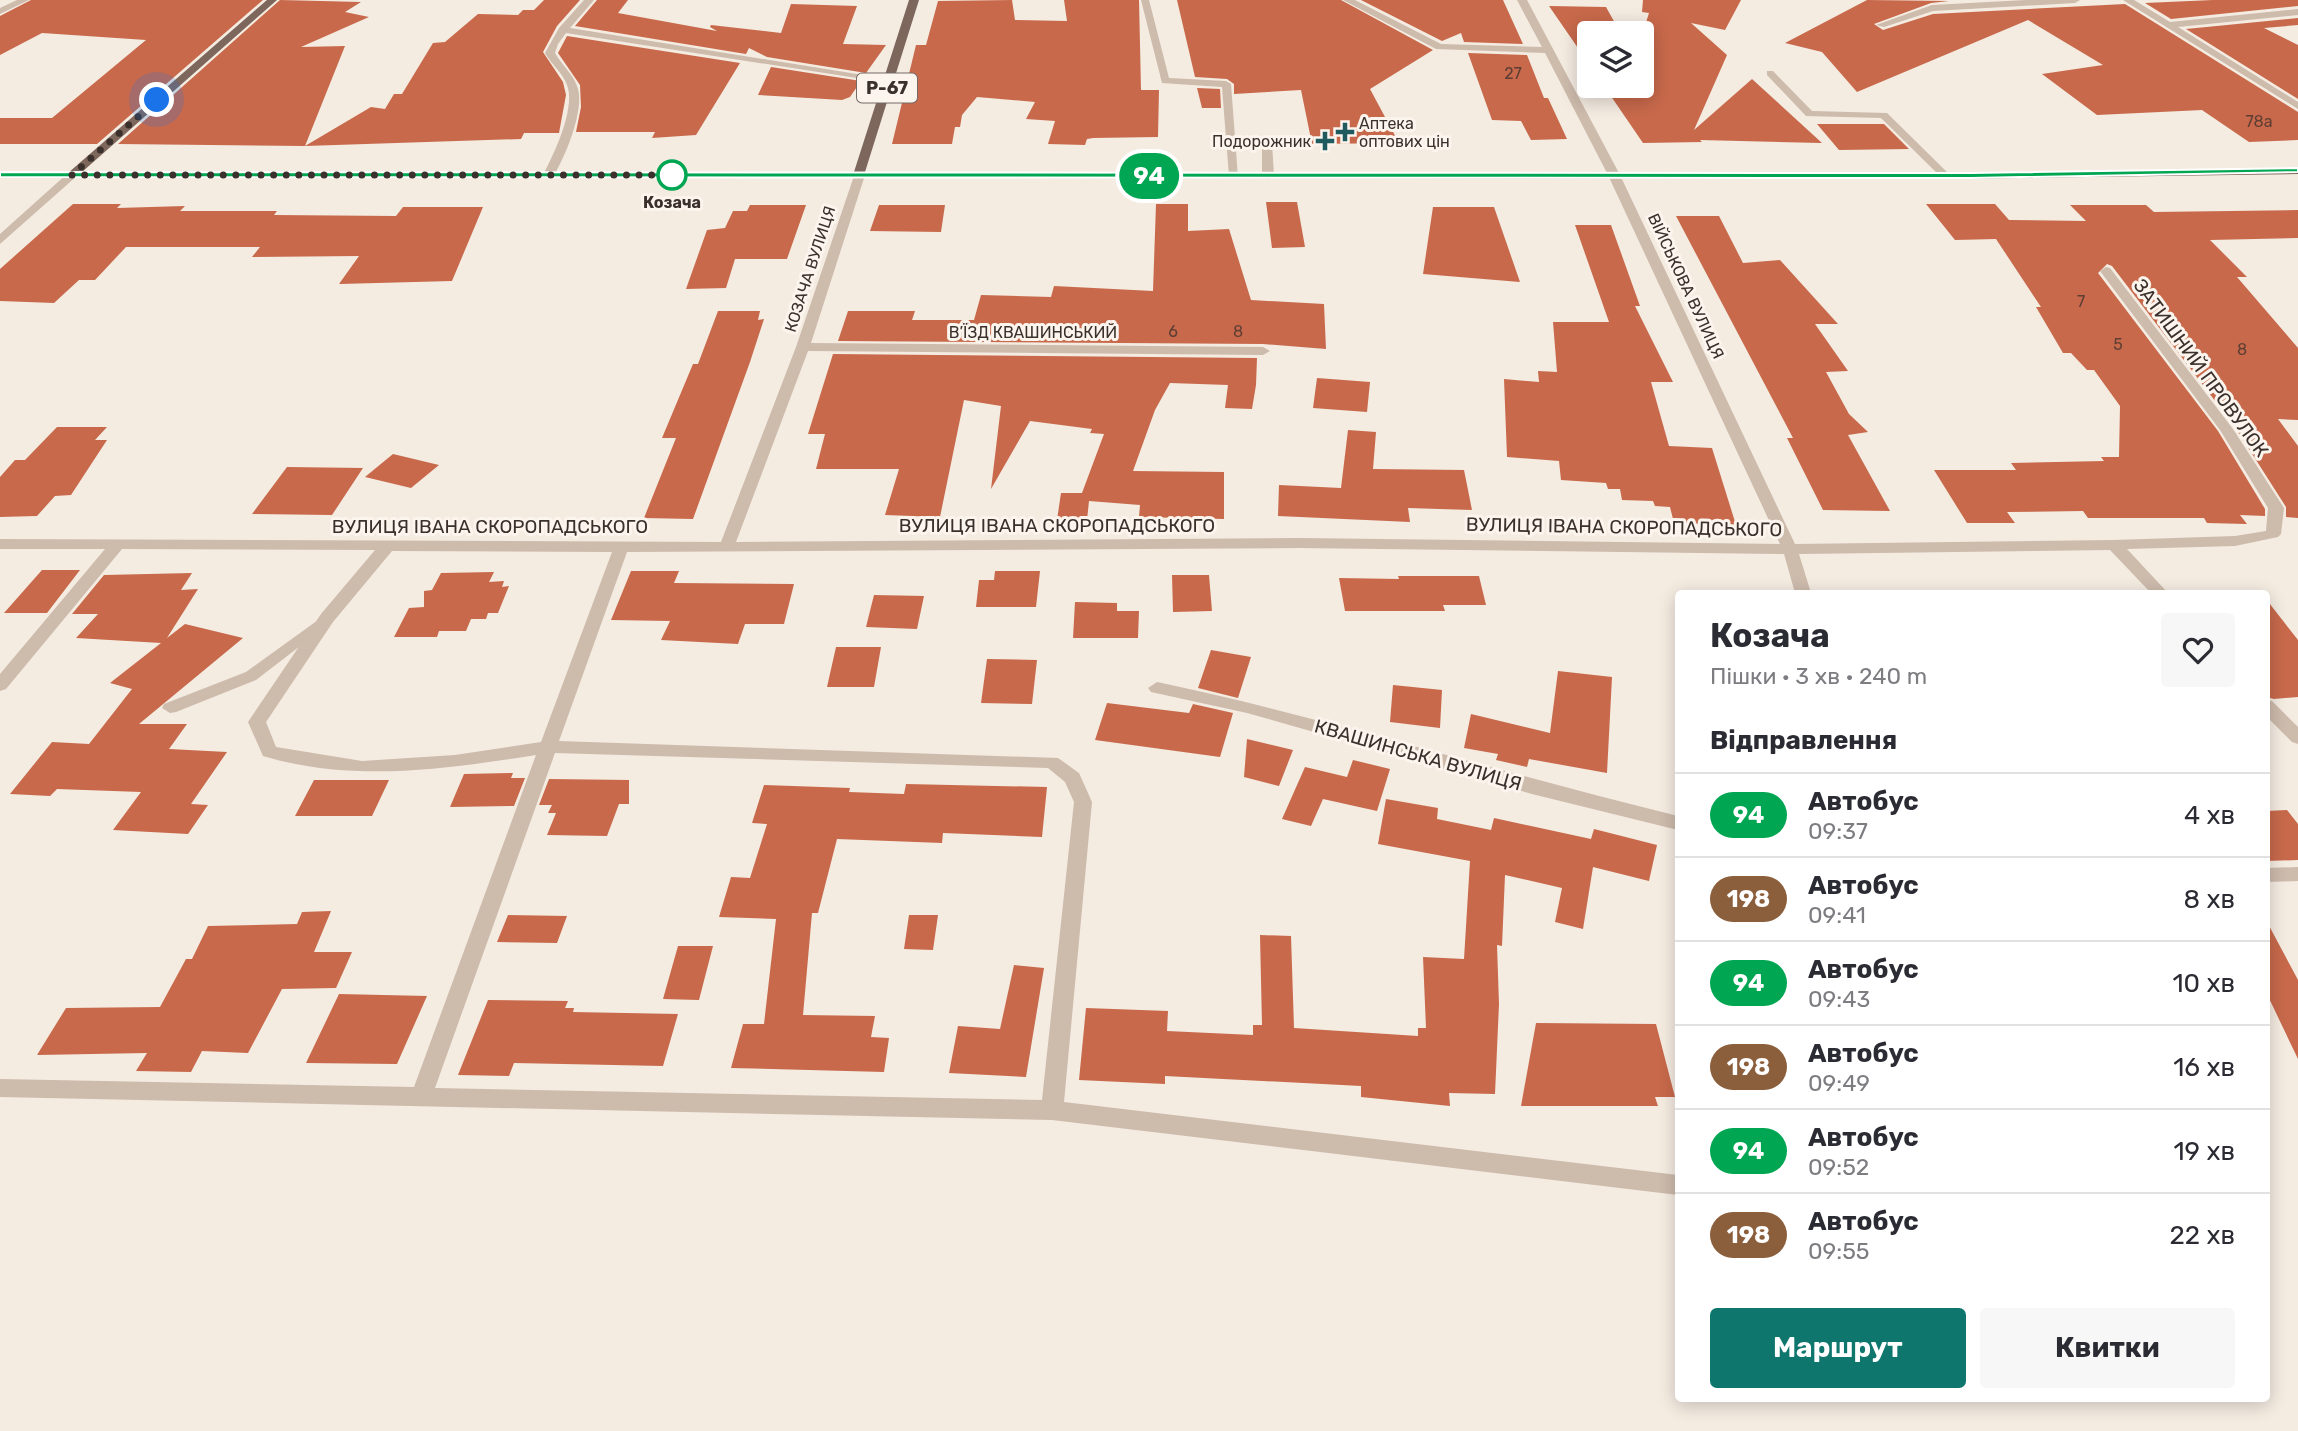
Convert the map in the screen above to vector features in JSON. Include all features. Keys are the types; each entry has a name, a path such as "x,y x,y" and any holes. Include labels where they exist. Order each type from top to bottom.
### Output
{"main road":[{"path":"72,175 272,0"},
{"name":"КОЗАЧА ВУЛИЦЯ","path":"859,175 915,0"},
{"path":"0,174 1946,176 2298,171"}],"street":[{"path":"0,11 24,0"},
{"path":"549,176 561,151 574,96 573,86 550,53 562,30 589,0"},
{"path":"1348,0 1439,47 1547,50"},
{"name":"ВІЙСЬКОВА ВУЛИЦЯ","path":"1522,0 1614,175 1790,549 1802,590"},
{"path":"1881,24 1932,8 2075,0"},
{"path":"2128,0 2298,106"},
{"path":"2168,25 2298,12"},
{"path":"562,30 889,80"},
{"path":"1267,143 1268,176"},
{"path":"0,240 72,175"},
{"name":"КОЗАЧА ВУЛИЦЯ","path":"727,545 803,348 859,175"},
{"name":"ЗАТИШНИЙ ПРОВУЛОК","path":"2106,271 2227,429 2276,508 2273,534 2235,541 2114,545"},
{"name":"В’ЇЗД КВАШИНСЬКИЙ","path":"803,348 1263,351"},
{"name":"ВУЛИЦЯ ІВАНА СКОРОПАДСЬКОГО","path":"0,544 621,547 1299,543 1790,549 2114,545"},
{"path":"0,685 118,544"},
{"path":"389,544 327,618 257,722 269,752 362,767 455,761 548,747 1052,762 1073,778 1083,802 1052,1110"},
{"path":"2114,545 2157,590"},
{"path":"421,1097 621,547"},
{"name":"КВАШИНСЬКА ВУЛИЦЯ","path":"1157,688 1247,707 1532,787 1675,822"},
{"path":"2270,709 2298,738"},
{"path":"2270,875 2298,874"},
{"path":"0,1088 1052,1110 1675,1185"}],"lane":[{"path":"1145,0 1165,81 1226,85 1234,176"},
{"path":"1770,73 1809,114 1884,115 1946,176"},
{"path":"170,708 251,676 327,618"}],"building":[{"path":"31,0 263,0 97,144 0,144 0,118 52,118 146,40 42,33 0,55 0,16"},
{"path":"280,0 361,2 345,12 369,17 301,47 345,46 305,146 118,144"},
{"path":"544,0 580,0 557,26 543,52 563,82 566,95 559,133 524,133 521,139 305,146 371,107 385,109 394,94 402,94 433,43 445,42 478,14 518,15 523,10 534,10"},
{"path":"597,0 628,0 618,13 717,31 710,27 711,25 781,33 791,4 857,6 843,44 886,45 866,73 767,57 749,48 746,54 575,26"},
{"path":"1012,0 1015,20 1067,21 1064,0 1139,0 1141,90 1159,90 1158,137 1093,138 1087,139 1085,145 1048,144 1055,121 1026,119 1035,102 977,97 962,115 960,127 955,127 952,144 892,144 916,45 926,45 938,1"},
{"path":"1177,0 1341,0 1433,50 1370,89 1399,143 1312,144 1301,90 1234,94 1234,84 1227,79 1195,77"},
{"path":"1361,0 1503,0 1523,44 1464,42 1461,33 1442,41"},
{"path":"1643,0 1741,0 1725,30 1691,23 1727,55 1694,130 1752,79 1822,143 1700,140 1702,142 1643,143 1612,98 1654,98 1654,21 1646,21 1649,13 1642,12"},
{"path":"1867,0 1949,1 1931,3 1874,24 1883,30 1933,14 2125,4 2298,112 2298,140 2249,142 2202,110 2097,115 2042,74 2103,65 2028,20 1857,92 1822,52 1785,43"},
{"path":"2298,0 2298,6 2171,19 2145,3"},
{"path":"1549,6 1606,7 1614,21 1577,21 1577,47"},
{"path":"2298,18 2298,25 2264,28 2298,45 2298,99 2186,29"},
{"path":"567,36 740,63 696,135 652,138 655,132 576,132 581,107 580,85 558,53"},
{"path":"1468,53 1527,55 1544,98 1548,98 1567,139 1531,140 1521,121 1492,120"},
{"path":"771,67 861,81 850,97 842,100 758,95"},
{"path":"1197,88 1220,89 1221,108 1202,108"},
{"path":"1817,124 1884,124 1909,149 1839,150"},
{"path":"1266,202 1297,202 1305,247 1272,248"},
{"path":"73,204 121,204 117,208 185,206 180,211 277,211 274,215 396,216 403,207 483,207 452,281 339,284 359,256 252,257 260,247 126,247 95,280 79,280 54,303 0,301 0,269"},
{"path":"1156,204 1188,204 1188,231 1229,229 1251,300 1324,304 1326,349 1263,344 838,341 848,311 915,311 912,320 974,320 981,295 1051,297 1054,286 1153,291"},
{"path":"1926,204 1995,204 2009,220 2086,221 2070,205 2146,205 2154,212 2298,210 2298,238 2210,240 2247,277 2237,277 2298,348 2298,420 2278,419 2298,446 2298,518 2286,517 2286,507 2235,427 2112,266 2107,264 2098,273 2218,431 2265,509 2265,516 2240,515 2247,524 2207,523 2204,518 2088,518 2083,511 2007,512 2015,523 1967,523 1934,470 2016,470 2011,463 2104,461 2101,457 2119,457 2120,406 2094,370 2087,370 2071,353 2063,353 2036,307 2041,307 1996,239 1955,240"},
{"path":"750,205 806,205 787,259 735,259 726,288 686,289 707,230 725,228 733,211 747,211"},
{"path":"879,205 945,205 941,232 870,231"},
{"path":"1433,207 1494,207 1520,282 1423,274"},
{"path":"1676,216 1719,216 1743,263 1780,260 1838,324 1815,324 1848,371 1826,372 1849,414 1868,432 1848,435 1890,511 1823,510 1787,438 1793,438"},
{"path":"1575,225 1611,225 1640,306 1635,306 1673,382 1651,382 1669,446 1712,448 1736,525 1674,523 1670,507 1655,506 1653,501 1622,500 1620,489 1608,489 1606,483 1561,480 1559,461 1507,457 1504,379 1539,382 1538,371 1557,372 1553,322 1609,322"},
{"path":"718,311 760,311 758,320 764,319 750,362 693,519 644,518 676,438 662,438 693,364 698,364"},
{"path":"833,354 1257,358 1252,409 1225,408 1228,385 1170,383 1155,410 1133,471 1224,472 1224,519 1139,517 1140,505 1089,501 1087,520 1057,520 1061,493 1082,493 1104,434 1090,433 1092,429 1030,421 991,489 1001,406 964,400 940,517 885,515 899,469 816,469 825,434 808,434"},
{"path":"1317,378 1370,382 1367,412 1313,408"},
{"path":"57,427 107,427 95,440 107,440 71,495 55,496 37,516 0,517 0,477 15,460 25,460"},
{"path":"1348,430 1376,432 1373,469 1464,470 1472,510 1408,508 1410,522 1278,516 1279,485 1341,488"},
{"path":"393,454 439,465 411,488 365,477"},
{"path":"287,467 363,468 332,515 252,514"},
{"path":"42,570 80,570 47,613 4,613"},
{"path":"631,571 679,571 674,583 794,584 784,624 745,624 738,644 661,640 670,621 611,620"},
{"path":"995,571 1040,571 1036,607 976,607 979,580 994,580"},
{"path":"494,572 489,582 504,581 502,587 509,586 498,613 488,613 486,619 471,619 466,631 439,631 437,637 394,637 409,608 424,607 424,591 432,590 441,573"},
{"path":"192,573 181,590 198,589 167,638 185,624 243,638 139,724 187,724 169,749 227,752 191,804 208,805 188,834 113,830 141,792 57,789 50,796 10,794 52,742 89,744 132,689 110,683 161,643 76,638 98,614 72,614 104,575"},
{"path":"1172,575 1209,575 1212,611 1173,612"},
{"path":"1398,576 1479,576 1486,605 1443,605 1445,611 1345,611 1339,578 1399,579"},
{"path":"874,595 924,596 917,629 866,627"},
{"path":"1075,602 1117,603 1117,611 1139,611 1138,638 1073,638"},
{"path":"2270,604 2298,640 2298,697 2270,698"},
{"path":"836,647 881,647 874,687 827,687"},
{"path":"1211,650 1251,657 1238,698 1198,688"},
{"path":"987,659 1037,660 1032,704 981,703"},
{"path":"1558,671 1612,677 1607,773 1529,759 1527,767 1496,760 1498,754 1464,748 1471,714 1550,733"},
{"path":"1393,685 1442,690 1440,728 1390,722"},
{"path":"1107,703 1189,713 1193,704 1233,713 1220,757 1095,740"},
{"path":"1247,739 1293,750 1279,786 1244,777"},
{"path":"1353,760 1390,769 1377,811 1323,799 1311,826 1282,819 1305,767 1347,777"},
{"path":"513,773 511,778 525,778 514,806 450,807 464,774"},
{"path":"549,779 629,780 629,804 619,804 607,836 547,835 556,813 548,813 552,805 539,805"},
{"path":"314,780 389,780 372,816 295,816"},
{"path":"906,784 1047,787 1042,837 943,833 942,843 837,839 818,913 812,913 803,1015 875,1016 871,1037 889,1038 884,1072 731,1068 743,1024 764,1024 776,919 719,917 731,877 750,878 767,824 752,823 764,785 850,788 849,792 904,794"},
{"path":"1386,799 1438,808 1437,819 1491,830 1494,818 1591,839 1594,829 1657,845 1649,881 1593,867 1583,929 1555,922 1562,888 1505,875 1502,946 1497,945 1499,1004 1495,1094 1449,1093 1450,1106 1361,1097 1361,1086 1165,1076 1165,1084 1079,1080 1086,1008 1168,1011 1167,1031 1253,1035 1253,1025 1262,1025 1260,935 1291,936 1294,1028 1418,1036 1418,1028 1426,1028 1423,957 1464,959 1470,861 1378,844"},
{"path":"2287,810 2298,824 2298,860 2270,861 2270,811"},
{"path":"331,911 314,952 352,952 336,988 282,989 248,1053 202,1051 191,1072 136,1071 147,1053 37,1055 66,1008 160,1007 186,959 192,959 208,926 297,924 302,912"},
{"path":"508,915 567,916 557,943 497,942"},
{"path":"909,915 938,915 933,950 904,949"},
{"path":"2270,928 2298,980 2298,1059 2270,1000"},
{"path":"678,946 713,946 699,1000 663,999"},
{"path":"1014,965 1044,968 1026,1077 949,1073 958,1026 1000,1029"},
{"path":"339,994 427,996 397,1064 306,1063"},
{"path":"488,1000 568,1001 565,1008 574,1008 573,1012 678,1014 663,1066 514,1063 509,1076 458,1075"},
{"path":"1536,1023 1656,1024 1675,1097 1655,1097 1658,1106 1521,1106"}],"bus line":[{"name":"94","path":"0,174 1971,176 2298,171"}],"place":[{"name":"Аптека оптових цін","path":"1345,132"},
{"name":"Подорожник","path":"1325,141"},
{"name":"Козача","path":"672,175"}],"route":[{"path":"157,100 72,175 672,175"}]}
